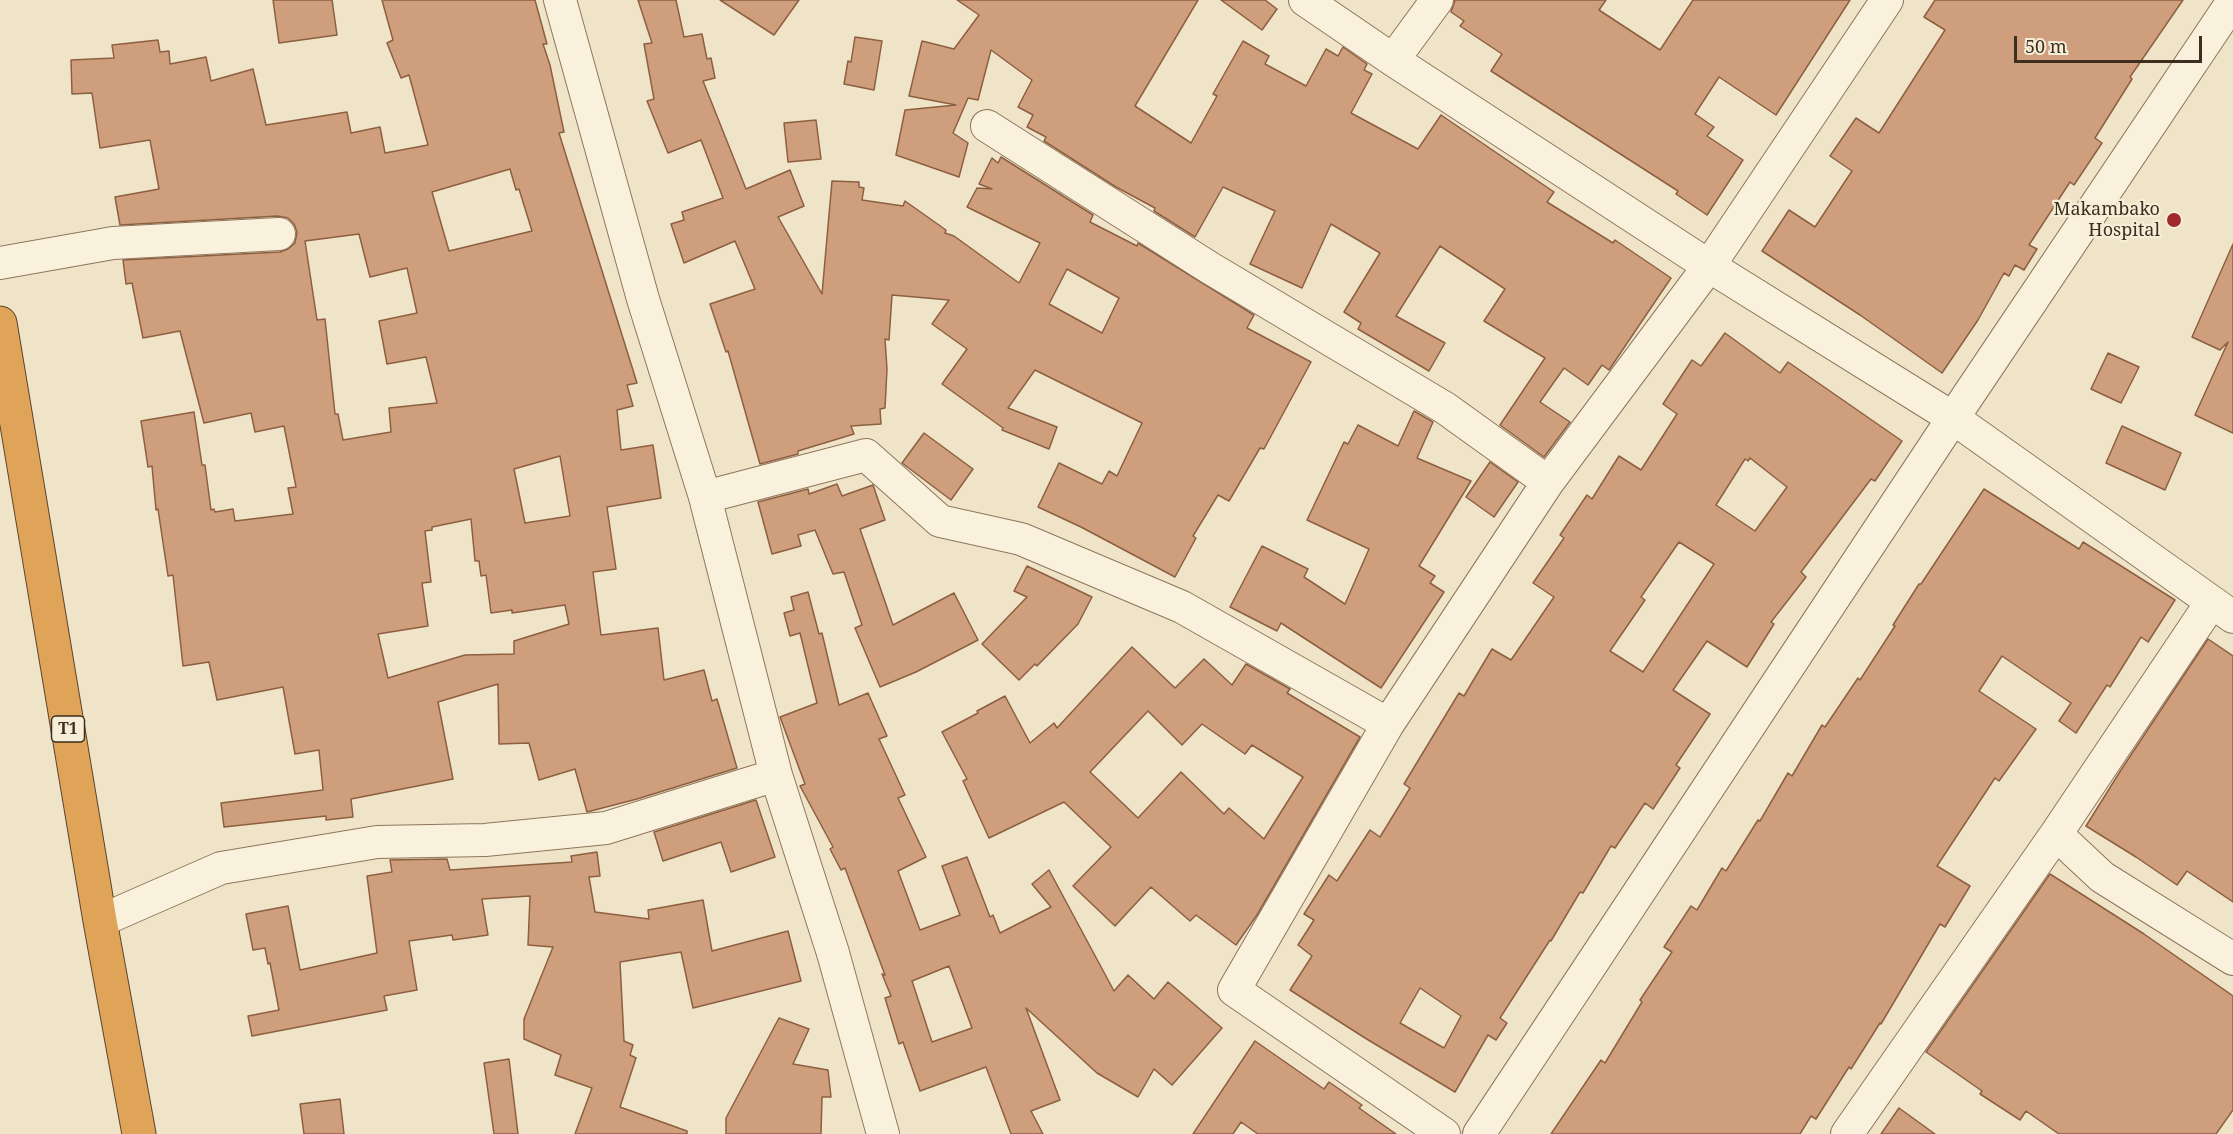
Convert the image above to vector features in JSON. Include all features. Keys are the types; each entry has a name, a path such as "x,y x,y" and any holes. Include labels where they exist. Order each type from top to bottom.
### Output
{"highway":[{"name":"T1","path":"0,323 100,921 139,1134"}],"street":[{"path":"560,0 643,299 705,497 776,775 833,953 883,1134"},
{"path":"1305,0 1708,267 1953,418 2222,610 2056,834 1847,1134"},
{"path":"1393,60 1437,0"},
{"path":"1548,482 1708,267 1887,0"},
{"path":"1479,1134 1953,418 2233,1"},
{"path":"987,126 1210,268 1445,408 1548,482"},
{"path":"0,263 113,243 279,234"},
{"path":"1444,1134 1234,990 1388,724 1548,482 1676,297"},
{"path":"705,497 867,455 940,521 1021,539 1182,607 1388,724"},
{"path":"1332,849 1388,724"},
{"path":"100,921 221,868 377,842 485,840 606,828 776,775"},
{"path":"2056,834 2102,877 2233,959"}],"building":[{"path":"273,0 332,0 337,35 279,43"},
{"path":"382,0 535,0 547,44 543,44 550,65 564,132 559,133 637,383 627,385 633,406 617,410 621,450 653,445 661,498 607,507 616,569 593,572 601,635 658,628 664,680 704,670 712,701 717,699 737,768 587,812 575,769 539,780 529,743 499,744 498,684 438,702 453,779 351,799 353,817 326,820 326,816 224,827 221,803 323,790 319,750 295,754 283,687 217,700 209,662 183,666 173,575 168,576 158,509 156,510 152,466 148,467 141,421 194,412 211,510 214,509 215,512 233,509 235,521 293,514 288,488 296,487 284,426 255,432 251,413 204,423 180,331 143,338 132,283 126,284 123,260 280,252 295,243 297,232 294,224 288,218 278,216 120,225 115,197 159,189 150,140 100,148 92,93 72,94 71,60 114,58 112,45 158,40 160,52 169,51 170,64 206,57 211,81 253,69 266,125 347,112 351,133 380,127 385,153 428,145 409,75 401,78 387,43 393,40","holes":["510,169 532,231 449,251 432,192","359,234 370,277 407,268 417,313 379,321 387,364 426,357 437,403 389,408 391,432 343,440 338,414 335,414 325,319 317,320 305,241","560,456 570,516 525,523 514,469","471,519 475,561 479,561 481,576 486,575 491,613 512,610 512,613 565,605 569,624 514,641 514,654 465,655 388,678 378,634 428,626 422,583 431,582 425,531 432,530 432,527"]},
{"path":"638,0 676,0 684,37 702,34 707,59 711,58 715,78 703,81 746,189 790,170 804,206 778,217 822,294 832,181 859,182 859,187 864,188 862,200 903,206 905,201 946,230 945,233 954,236 1019,283 1040,243 967,207 977,188 992,189 979,184 992,158 998,163 1001,157 1093,215 1090,222 1137,246 1138,243 1254,315 1247,328 1311,362 1264,449 1260,448 1229,501 1218,495 1193,536 1196,538 1175,577 1038,507 1059,463 1102,484 1109,471 1117,476 1142,423 1035,370 1008,408 1057,427 1049,449 1002,430 1003,428 942,384 967,349 932,324 949,300 892,295 889,340 885,339 887,369 885,408 880,409 881,424 851,426 854,434 798,451 798,454 760,464 728,351 726,352 710,304 755,289 735,241 684,263 671,224 684,220 682,212 723,198 701,140 668,153 647,101 654,99 644,44 652,43","holes":["1067,269 1119,298 1102,333 1049,304"]},
{"path":"720,0 799,0 774,35"},
{"path":"957,0 1198,0 1135,106 1191,143 1217,96 1213,94 1243,41 1269,56 1265,64 1306,86 1326,49 1338,56 1343,47 1367,64 1364,70 1372,74 1351,113 1418,149 1441,115 1554,192 1547,202 1613,243 1615,240 1671,278 1609,370 1602,365 1588,385 1564,368 1540,402 1570,422 1544,457 1500,425 1545,358 1484,321 1505,289 1440,246 1396,316 1445,343 1429,371 1358,329 1361,323 1344,312 1380,253 1331,224 1302,288 1250,264 1275,211 1223,187 1195,237 1154,211 1155,208 1116,187 1044,141 1046,137 1027,127 1033,115 1018,107 1032,80 991,50 978,100 968,98 953,133 968,143 959,177 896,155 905,110 956,105 909,96 922,41 954,49 979,15"},
{"path":"1221,0 1265,0 1277,9 1262,30"},
{"path":"1455,0 1606,0 1599,10 1660,50 1693,0 1850,0 1776,115 1719,77 1695,114 1714,127 1707,136 1743,160 1707,215 1676,194 1678,191 1491,71 1502,54 1460,26 1464,21 1451,12"},
{"path":"1935,0 2183,0 2130,77 2132,79 2095,138 2102,143 2074,185 2070,182 2029,245 2037,249 2024,270 2015,265 2009,276 2004,273 1978,320 1942,373 1860,315 1762,251 1789,210 1815,227 1852,171 1830,156 1856,118 1879,133 1945,30 1924,17"},
{"path":"855,37 882,41 874,90 844,84 848,61 851,62"},
{"path":"816,120 821,159 788,162 784,123"},
{"path":"2233,244 2233,433 2195,415 2228,342 2220,350 2192,337"},
{"path":"1725,333 1780,373 1788,362 1902,441 1875,481 1871,479 1801,572 1806,577 1771,622 1774,624 1747,667 1707,641 1673,690 1710,714 1676,765 1680,768 1653,809 1645,803 1615,848 1611,846 1583,893 1580,892 1500,1018 1507,1023 1496,1040 1488,1035 1455,1092 1290,990 1312,956 1298,945 1314,920 1304,914 1329,875 1337,881 1370,830 1380,837 1410,788 1404,784 1459,693 1464,696 1492,649 1511,660 1554,597 1533,583 1564,538 1560,535 1587,495 1592,499 1619,456 1641,470 1677,414 1663,404 1692,360 1701,366","holes":["1750,458 1787,487 1755,531 1716,505 1745,459 1748,461","1679,542 1714,564 1643,672 1610,651 1645,600 1641,597","1420,988 1461,1016 1444,1048 1400,1023"]},
{"path":"2108,353 2139,367 2121,403 2091,389"},
{"path":"1414,411 1433,422 1417,458 1471,481 1419,566 1435,576 1430,583 1444,592 1381,688 1281,623 1277,631 1230,607 1262,546 1308,569 1304,577 1345,604 1369,549 1307,520 1344,442 1348,444 1358,425 1398,446"},
{"path":"2122,426 2181,453 2165,490 2106,463"},
{"path":"924,433 973,469 951,500 902,463"},
{"path":"1490,462 1518,482 1494,517 1466,497"},
{"path":"837,484 842,496 873,485 885,520 860,529 893,625 954,593 978,640 916,672 880,687 855,628 862,625 844,572 833,574 815,530 798,535 801,546 772,554 758,502 808,489 809,494"},
{"path":"1984,489 2079,549 2083,542 2175,600 2148,642 2141,637 2110,687 2107,685 2076,733 2059,721 2071,703 2002,656 1979,691 2036,729 1999,781 1995,778 1937,866 1970,886 1945,927 1940,924 1881,1024 1851,1069 1849,1067 1816,1119 1811,1116 1800,1134 1551,1134 1601,1060 1605,1063 1642,1002 1640,1000 1672,952 1664,947 1691,906 1697,910 1722,868 1726,871 1758,820 1760,821 1788,773 1792,776 1822,725 1825,727 1858,678 1860,680 1919,584"},
{"path":"1027,566 1092,597 1078,624 1037,666 1035,664 1019,680 982,644 1027,597 1014,591"},
{"path":"808,592 819,634 822,633 839,705 868,693 887,736 879,739 905,795 898,798 926,857 898,871 920,930 960,915 942,866 967,857 990,917 993,915 1000,933 1051,907 1032,884 1049,870 1114,991 1128,975 1154,999 1168,982 1222,1028 1172,1085 1154,1069 1138,1097 1097,1073 1026,1008 1060,1100 1031,1111 1043,1134 1011,1134 986,1067 920,1091 903,1042 899,1044 885,998 891,996 882,974 885,975 845,868 841,870 830,849 833,847 800,786 805,784 780,717 817,703 800,633 790,636 784,613 794,610 791,597","holes":["949,966 972,1028 932,1042 912,981"]},
{"path":"2208,639 2233,656 2233,902 2187,871 2177,885 2086,826"},
{"path":"1132,647 1175,688 1204,659 1232,685 1246,664 1290,689 1287,693 1360,737 1257,915 1236,945 1196,915 1190,921 1151,887 1115,926 1073,886 1111,847 1064,802 989,838 963,781 967,779 942,732 1005,696 1030,743 1054,723 1057,728","holes":["1148,711 1182,745 1202,724 1245,754 1252,745 1303,777 1264,839 1229,808 1224,814 1181,772 1138,818 1090,772"]},
{"path":"756,800 775,857 731,872 721,842 663,861 654,832"},
{"path":"597,852 600,876 589,877 595,912 649,919 648,910 703,900 712,951 788,931 801,981 693,1008 681,952 620,962 624,1041 633,1045 630,1055 636,1058 620,1107 687,1131 687,1134 575,1134 592,1088 555,1075 561,1055 524,1039 524,1019 553,947 528,945 530,896 482,899 488,935 453,940 452,935 409,941 417,990 384,996 387,1010 252,1036 248,1016 279,1010 265,948 253,950 246,914 288,906 300,970 377,953 367,876 392,872 390,860 447,859 450,870 572,862 571,856"},
{"path":"2050,874 2144,934 2233,996 2233,1110 2216,1134 2059,1134 2026,1111 2020,1120 1980,1094 1982,1091 1926,1052"},
{"path":"779,1018 809,1029 793,1064 828,1070 831,1097 822,1097 821,1134 726,1134 726,1118"},
{"path":"1255,1041 1324,1089 1329,1082 1362,1105 1359,1108 1396,1134 1258,1134 1241,1122 1233,1134 1193,1134"},
{"path":"509,1059 518,1134 494,1134 484,1063"},
{"path":"340,1099 344,1134 304,1134 300,1104"},
{"path":"1899,1108 1935,1134 1881,1134"}],"place":[{"name":"Makambako Hospital","path":"2174,220"}]}
